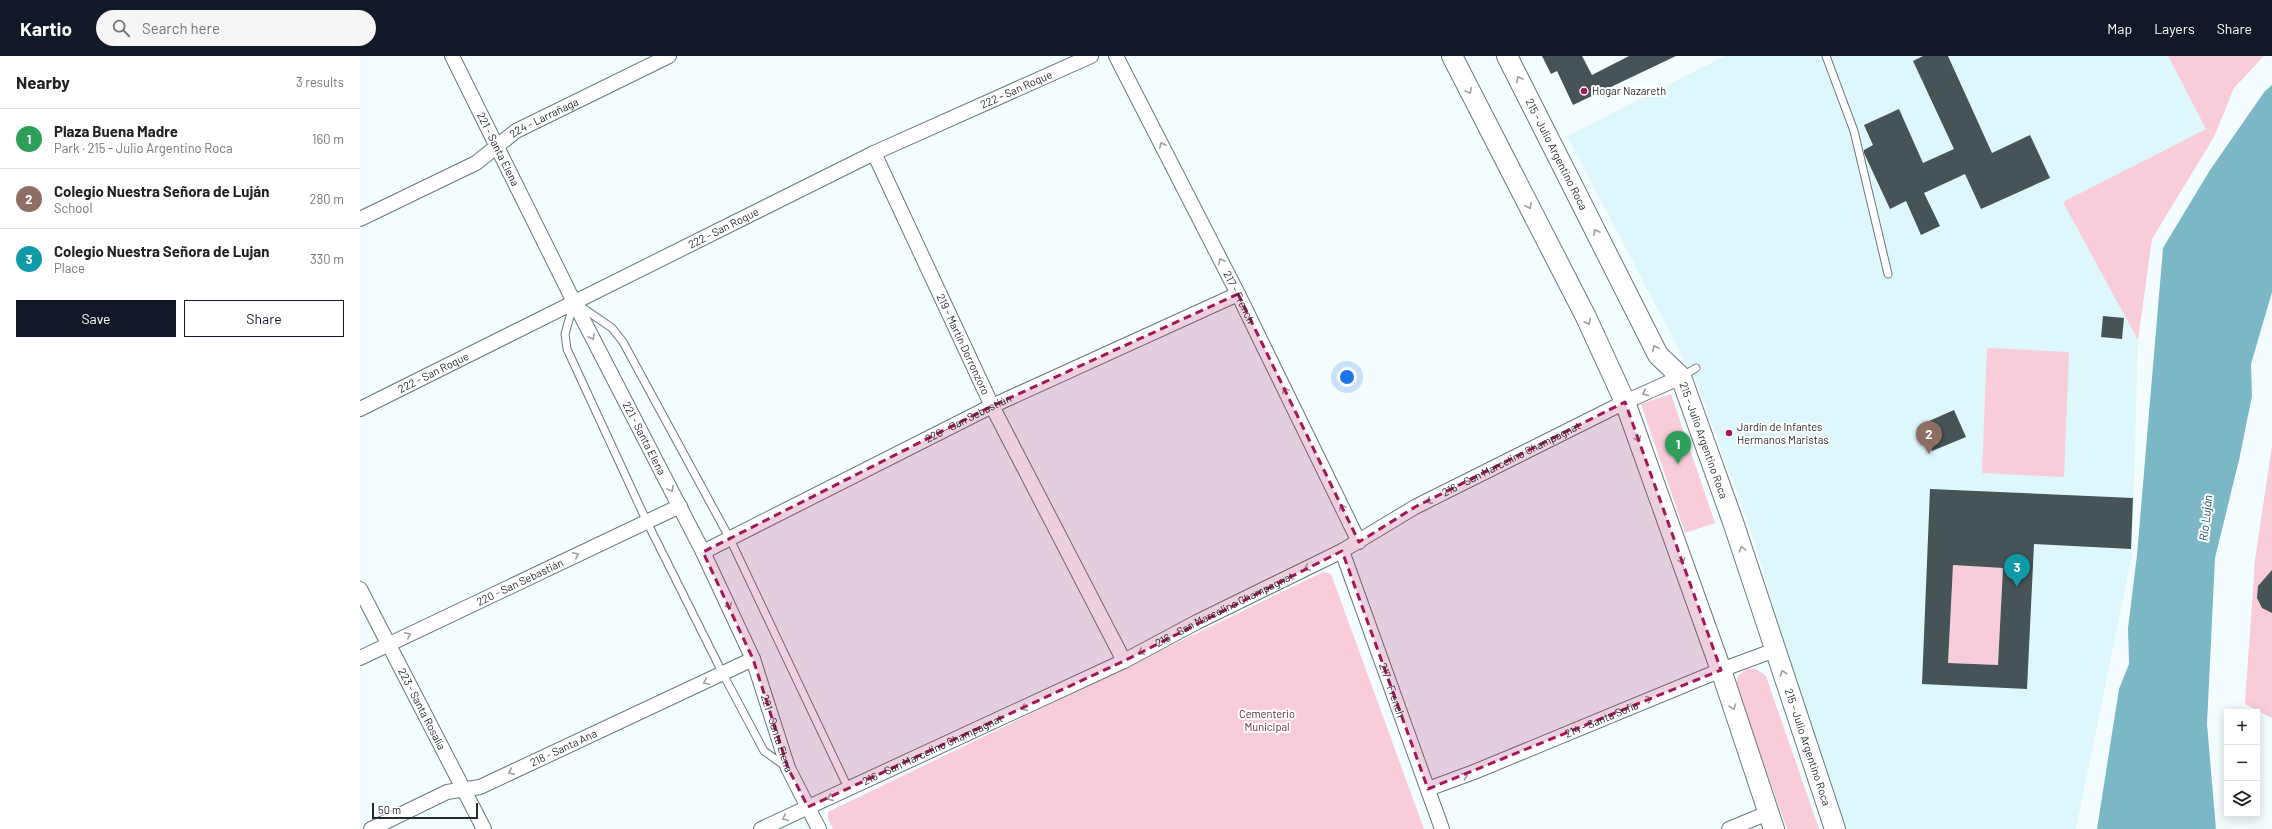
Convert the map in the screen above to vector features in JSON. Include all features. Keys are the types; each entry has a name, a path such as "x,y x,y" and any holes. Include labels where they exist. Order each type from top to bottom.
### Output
{"street":[{"name":"221 - Santa Elena","path":"452,56 574,302 704,552 753,659 788,768 819,829"},
{"name":"224 - Larrañaga","path":"360,219 476,163 516,131 670,56"},
{"name":"222 - San Roque","path":"360,409 874,153 1091,56"},
{"name":"217 - French","path":"1116,56 1238,294 1359,542"},
{"path":"1452,56 1586,317 1625,402 1721,670 1771,821 1729,829"},
{"name":"215 - Julio Argentino Roca","path":"1507,56 1658,355 1689,372 1776,650 1836,829"},
{"name":"219 - Martín Dorronzoro","path":"874,153 992,406 1124,661"},
{"name":"220 - San Sebastián","path":"704,552 992,406 1238,294"},
{"name":"216 - San Marcelino Champagnat","path":"761,829 849,790 1124,661 1197,622 1342,551 1415,507 1625,402 1689,372"},
{"name":"220 - San Sebastián","path":"360,658 680,506"},
{"name":"217 - French","path":"1342,551 1442,829"},
{"name":"223 - Santa Rosalía","path":"360,589 387,644 484,829"},
{"name":"214 - Santa Sofía","path":"1428,789 1474,772 1721,670 1776,650"},
{"name":"218 - Santa Ana","path":"371,829 447,792 480,787 753,659"}],"lane":[{"path":"1826,56 1854,131 1888,274"},
{"path":"788,768 764,751 723,674 647,522 567,349 565,334 574,302 612,328 623,342 730,539 849,790"}],"highlighted area":[{"path":"1238,294 1359,542 1415,507 1625,402 1721,670 1428,789 1342,551 1124,661 808,807 788,768 753,659 703,552 992,406"}],"shaded area":[{"path":"1725,56 2168,56 2206,129 2064,202 2138,340 2132,555 2076,829 1841,829 1749,525 1697,384 1567,136"}],"green space":[{"path":"2168,56 2264,56 2234,88 2214,137 2152,239 2138,340 2063,202 2206,129"},
{"path":"1987,348 2069,352 2064,477 1982,473"},
{"path":"1671,394 1715,523 1685,533 1641,404"},
{"path":"2272,445 2272,718 2260,712 2260,709 2255,709 2245,704 2255,560"},
{"path":"1953,565 2003,568 1998,665 1948,663"},
{"name":"Cementerio Municipal","path":"1323,572 1331,574 1424,829 833,829 828,819 828,812"},
{"path":"1747,669 1756,669 1766,676 1819,829 1787,829 1736,685 1738,676"}],"water":[{"name":"Río Luján","path":"2272,85 2272,292 2251,364 2252,396 2239,460 2215,558 2207,724 2216,829 2097,829 2119,689 2129,664 2128,628 2137,555 2163,248 2210,170 2265,91"}],"building":[{"name":"Hogar Nazareth","path":"1542,56 1582,56 1592,75 1629,56 1676,56 1573,105 1557,71 1551,74"},
{"path":"1923,56 1948,56 1992,153 2030,135 2050,178 1981,209 1965,174 1924,193 1940,226 1921,235 1906,201 1890,209 1864,153 1864,150 1873,145 1864,125 1899,109 1923,163 1954,149 1913,61"},
{"path":"2103,316 2124,318 2122,339 2101,337"},
{"path":"1954,410 1966,437 1932,451 1920,425"},
{"path":"1930,489 2133,498 2131,549 2034,544 2027,689 1922,684","holes":["1953,565 2003,568 1998,665 1948,663"]},
{"path":"2272,570 2272,613 2262,608 2257,598 2258,586"}],"place":[{"name":"Hogar Nazareth","path":"1584,91"},
{"name":"Jardín de Infantes Hermanos Maristas","path":"1729,433"},
{"name":"Colegio Nuestra Señora de Luján","path":"1929,454"},
{"name":"Plaza Buena Madre","path":"1678,464"},
{"name":"Colegio Nuestra Señora de Lujan","path":"2017,587"}]}
